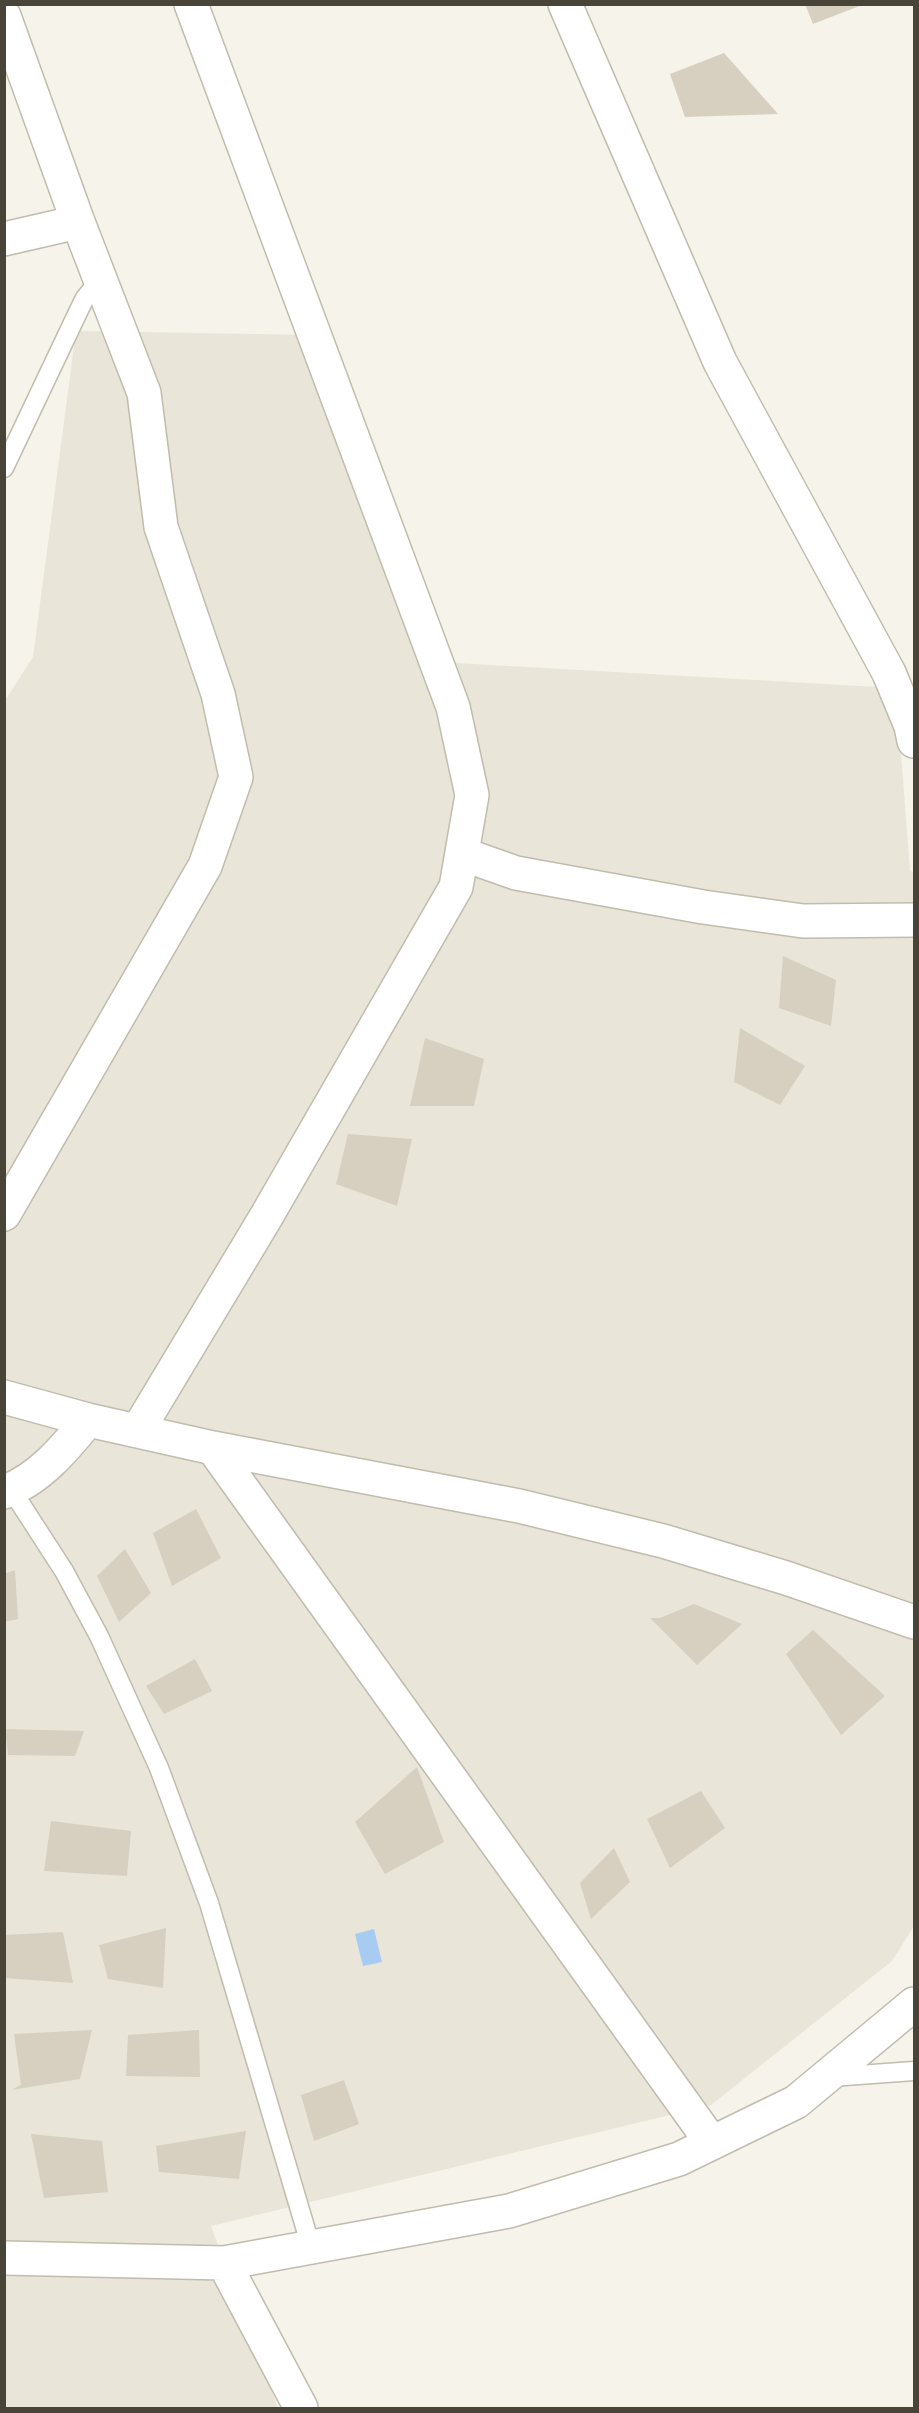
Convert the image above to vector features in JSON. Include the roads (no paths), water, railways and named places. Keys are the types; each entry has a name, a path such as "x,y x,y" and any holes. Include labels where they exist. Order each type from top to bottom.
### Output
{"street":[{"path":"138,1430 266,1217 456,887 472,795 453,707 191,4"},
{"path":"565,4 720,362 889,673 915,741"},
{"path":"4,16 78,222 144,393 160,527 218,694 236,777 205,866 4,1214"},
{"path":"4,239 78,222"},
{"path":"462,854 516,873 714,908 803,921 915,920"},
{"path":"4,1397 88,1420 213,1448 508,1503 663,1541 786,1578 915,1622"},
{"path":"8,1491 39,1471 65,1449 88,1420"},
{"path":"213,1448 712,2143"},
{"path":"4,2258 224,2263 509,2211 679,2159 796,2102 915,2004"},
{"path":"224,2263 301,2409"}],"lane":[{"path":"4,468 85,298 100,280"},
{"path":"8,1491 64,1571 99,1636 159,1768 209,1903 310,2247"},
{"path":"826,2077 915,2071"}],"water":[{"path":"374,1929 382,1962 363,1966 355,1934"}]}
